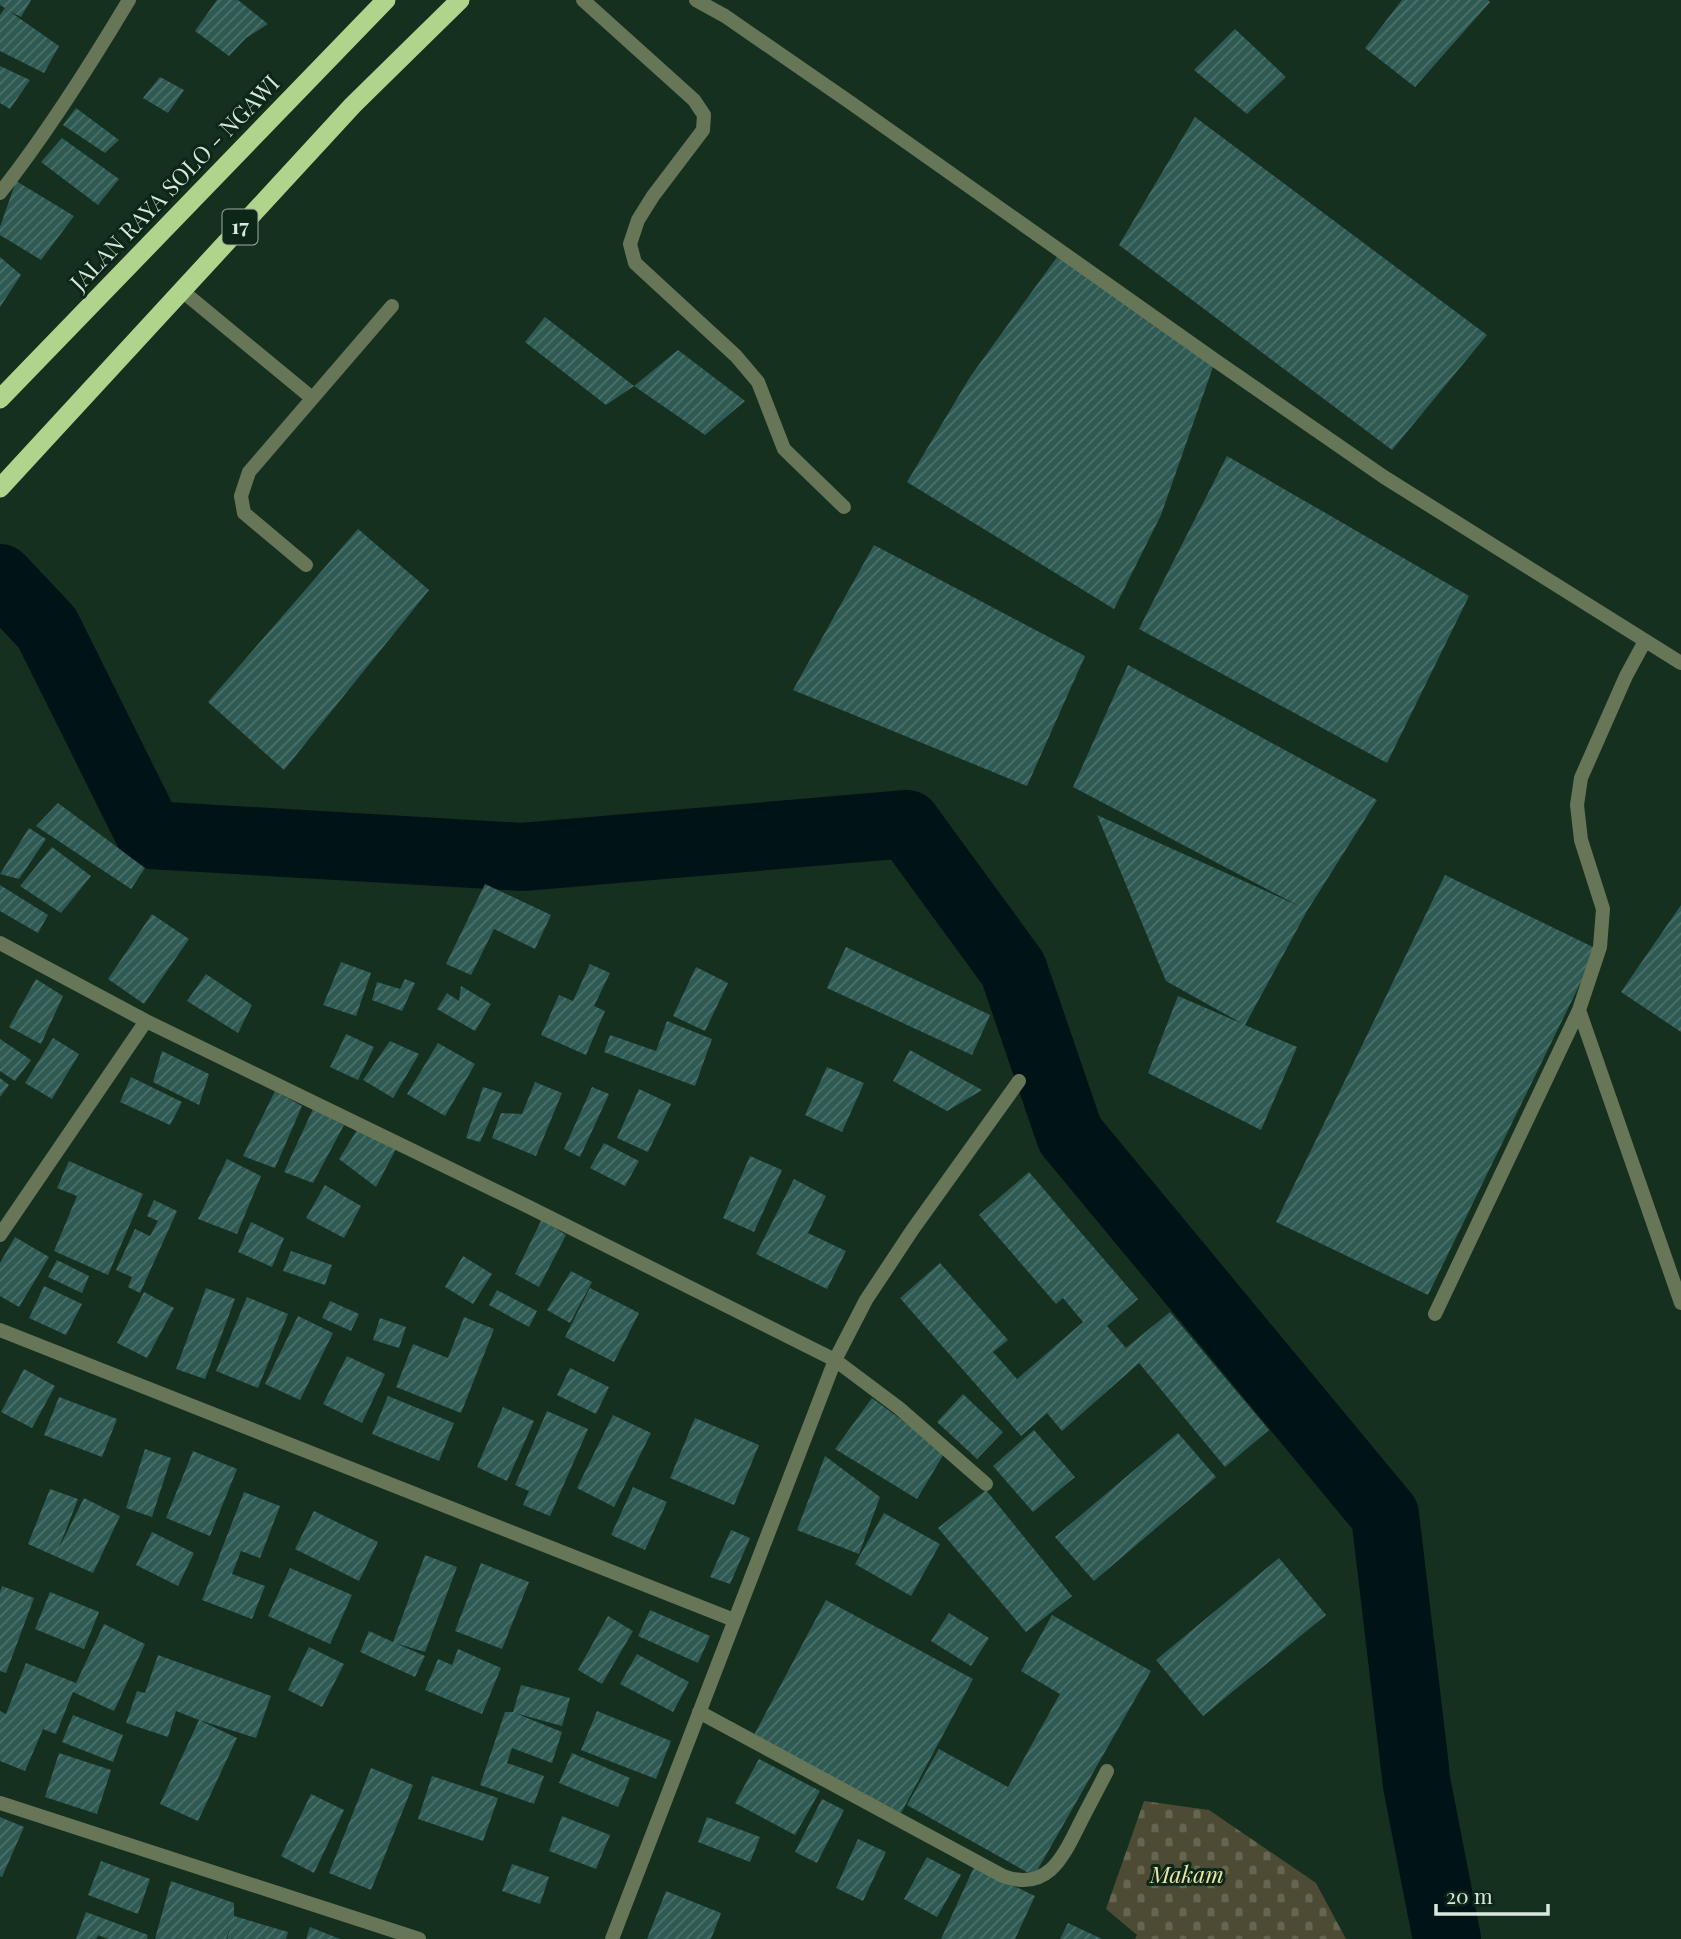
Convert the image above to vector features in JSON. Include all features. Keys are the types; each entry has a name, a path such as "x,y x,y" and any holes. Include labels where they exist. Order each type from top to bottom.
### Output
{"highway":[{"name":"JALAN RAYA SOLO - NGAWI","path":"0,399 386,0"},
{"name":"17","path":"0,488 353,105 460,0"}],"street":[{"path":"0,193 31,154 129,0"},
{"path":"583,0 694,100 704,115 703,131 638,220 630,244 635,263 736,356 758,382 784,449 844,507"},
{"path":"696,0 724,16 851,103 1384,477 1681,663"},
{"path":"181,290 312,398"},
{"path":"306,565 244,513 241,496 249,472 392,306"},
{"path":"1435,1314 1579,1010 1600,947 1603,909 1581,840 1577,805 1581,778 1645,640"},
{"path":"0,943 146,1021 529,1206 835,1360 898,1408 986,1484"},
{"path":"1579,1010 1681,1303"},
{"path":"0,1235 146,1021"},
{"path":"612,1939 835,1360 879,1280 1019,1081"},
{"path":"0,1329 734,1620"},
{"path":"699,1712 1003,1876 1016,1880 1034,1880 1056,1866 1107,1770"},
{"path":"0,1803 419,1939"}],"green space":[{"name":"Makam","path":"1144,1801 1209,1810 1316,1883 1346,1939 1135,1939 1137,1935 1106,1909"}],"building":[{"path":"0,0 31,0 21,17 9,11 59,46 44,73 0,51 0,15 5,8 0,5"},
{"path":"217,0 238,0 268,24 246,38 229,56 195,31"},
{"path":"1402,0 1490,2 1415,87 1365,48"},
{"path":"1235,29 1286,77 1247,114 1194,70"},
{"path":"0,66 30,80 10,109 0,103"},
{"path":"160,77 184,90 168,113 143,98"},
{"path":"76,108 119,140 105,153 63,125"},
{"path":"1195,117 1487,335 1392,450 1119,245"},
{"path":"62,138 119,179 98,205 41,162"},
{"path":"16,181 74,216 41,260 0,235 0,227"},
{"path":"1060,253 1214,364 1161,515 1114,609 907,482 970,377"},
{"path":"0,257 21,275 0,307"},
{"path":"545,317 634,386 606,405 525,342"},
{"path":"678,350 745,401 705,435 634,386"},
{"path":"1227,456 1469,596 1387,763 1139,629"},
{"path":"358,529 429,590 284,770 208,702"},
{"path":"874,545 1085,656 1027,786 793,690"},
{"path":"1128,665 1377,800 1307,911 1245,1025 1297,1047 1261,1130 1148,1073 1178,996 1243,1024 1166,981 1097,815 1299,906 1073,787"},
{"path":"58,803 145,868 131,889 36,826"},
{"path":"29,828 46,839 19,879 0,874"},
{"path":"52,847 91,876 61,913 20,886"},
{"path":"1445,875 1597,949 1428,1295 1276,1222"},
{"path":"485,884 551,915 535,949 494,929 471,975 446,964"},
{"path":"0,885 48,915 38,933 0,911"},
{"path":"1681,905 1681,1032 1621,992"},
{"path":"152,914 189,939 144,1004 108,979"},
{"path":"846,947 990,1015 972,1055 827,988"},
{"path":"341,962 371,973 356,1016 323,1005"},
{"path":"590,964 610,973 594,1006 605,1011 586,1055 541,1035 559,995 573,1001"},
{"path":"696,967 728,983 705,1031 673,1016"},
{"path":"206,974 252,1005 238,1033 187,1001"},
{"path":"36,979 63,996 41,1044 9,1027"},
{"path":"405,979 415,983 402,1011 372,1000 377,982 400,989"},
{"path":"461,986 491,1004 475,1031 437,1009 447,993 459,1001"},
{"path":"667,1021 712,1039 695,1086 604,1052 610,1035 656,1051"},
{"path":"346,1034 374,1047 358,1080 330,1067"},
{"path":"53,1038 79,1054 52,1099 25,1083"},
{"path":"0,1039 31,1060 15,1081 0,1071"},
{"path":"390,1041 419,1054 393,1098 363,1080"},
{"path":"438,1043 475,1064 445,1116 407,1094"},
{"path":"910,1050 982,1090 947,1111 893,1081"},
{"path":"162,1051 209,1074 199,1105 153,1082"},
{"path":"827,1067 864,1083 842,1132 805,1115"},
{"path":"131,1077 182,1102 170,1125 120,1102"},
{"path":"0,1078 9,1085 0,1097"},
{"path":"535,1082 562,1093 536,1156 492,1138 501,1113 522,1114"},
{"path":"483,1087 502,1093 480,1142 466,1138"},
{"path":"592,1087 609,1094 580,1157 564,1149"},
{"path":"639,1089 671,1104 648,1152 617,1138"},
{"path":"275,1091 302,1106 275,1168 243,1156"},
{"path":"313,1109 344,1125 313,1183 284,1172"},
{"path":"357,1130 396,1149 376,1187 339,1159"},
{"path":"604,1143 639,1161 625,1186 590,1168"},
{"path":"750,1156 782,1170 754,1232 723,1218"},
{"path":"227,1159 261,1176 237,1234 198,1219"},
{"path":"69,1161 143,1194 108,1275 54,1251 77,1196 57,1188"},
{"path":"1029,1172 1138,1299 1107,1326 1126,1348 1170,1312 1269,1430 1225,1467 1139,1363 1062,1431 1047,1413 1021,1436 900,1298 940,1263 1008,1340 993,1352 1017,1379 1083,1322 1063,1298 1056,1304 979,1215"},
{"path":"794,1179 826,1196 808,1233 846,1251 827,1289 756,1254"},
{"path":"325,1185 361,1206 344,1238 306,1218"},
{"path":"154,1200 177,1211 140,1293 128,1287 132,1277 116,1270 135,1229 150,1236 158,1221 147,1216"},
{"path":"542,1219 566,1235 539,1287 515,1274"},
{"path":"251,1222 284,1238 272,1267 238,1252"},
{"path":"15,1237 49,1257 19,1307 0,1296 0,1263"},
{"path":"291,1251 332,1265 325,1285 283,1271"},
{"path":"463,1256 492,1274 473,1304 445,1287"},
{"path":"57,1260 89,1276 82,1293 48,1277"},
{"path":"571,1271 592,1282 570,1323 547,1310"},
{"path":"44,1286 82,1304 66,1335 29,1318"},
{"path":"206,1288 235,1299 205,1379 176,1369"},
{"path":"590,1288 639,1313 614,1362 565,1337"},
{"path":"497,1290 537,1311 529,1327 489,1305"},
{"path":"144,1292 174,1308 147,1358 117,1343"},
{"path":"247,1297 288,1314 258,1388 216,1371"},
{"path":"330,1301 359,1314 351,1331 322,1318"},
{"path":"298,1316 333,1333 300,1400 265,1384"},
{"path":"464,1317 494,1329 461,1413 396,1387 413,1344 448,1358"},
{"path":"380,1318 406,1327 399,1348 373,1340"},
{"path":"347,1356 385,1374 362,1423 323,1404"},
{"path":"570,1368 609,1387 596,1414 557,1395"},
{"path":"24,1369 55,1386 32,1428 1,1412"},
{"path":"963,1394 1003,1432 977,1459 937,1422"},
{"path":"388,1396 454,1423 439,1461 372,1434"},
{"path":"59,1397 117,1419 102,1457 44,1435"},
{"path":"872,1398 945,1452 917,1499 835,1449"},
{"path":"503,1407 534,1421 507,1481 477,1467"},
{"path":"547,1411 588,1429 550,1516 523,1505 529,1491 515,1485"},
{"path":"613,1415 651,1433 614,1507 577,1488"},
{"path":"695,1418 759,1445 734,1505 670,1478"},
{"path":"1034,1430 1075,1477 1033,1512 993,1466"},
{"path":"1178,1433 1216,1477 1094,1581 1055,1537"},
{"path":"145,1449 171,1458 152,1517 126,1508"},
{"path":"193,1451 237,1469 210,1536 166,1518"},
{"path":"825,1456 880,1497 859,1554 797,1530"},
{"path":"633,1487 667,1502 645,1550 611,1535"},
{"path":"50,1489 78,1499 58,1550 84,1498 120,1516 93,1573 28,1544"},
{"path":"986,1490 1072,1596 1026,1632 938,1528"},
{"path":"244,1492 280,1506 260,1558 241,1551 232,1574 265,1586 252,1619 202,1600"},
{"path":"314,1511 378,1542 359,1581 295,1549"},
{"path":"884,1513 940,1544 911,1596 855,1564"},
{"path":"731,1530 750,1538 730,1584 710,1577"},
{"path":"152,1532 194,1553 178,1586 136,1565"},
{"path":"425,1555 457,1567 425,1652 395,1643 425,1656 415,1677 360,1652 369,1631 393,1642"},
{"path":"1279,1558 1326,1615 1203,1716 1156,1660"},
{"path":"481,1563 529,1582 502,1649 455,1631"},
{"path":"290,1568 352,1595 330,1644 268,1616"},
{"path":"2,1586 34,1598 6,1673 0,1671"},
{"path":"50,1592 99,1612 84,1649 35,1629"},
{"path":"826,1600 973,1679 901,1813 754,1735"},
{"path":"650,1610 710,1636 698,1663 638,1636"},
{"path":"949,1613 989,1638 971,1666 931,1641"},
{"path":"1052,1615 1151,1671 1034,1876 907,1805 939,1749 1008,1787 1060,1694 1021,1671"},
{"path":"608,1616 633,1631 602,1684 578,1670"},
{"path":"104,1624 145,1644 114,1711 73,1692 56,1734 43,1729 25,1771 0,1761 0,1711 6,1714 26,1663 76,1683"},
{"path":"309,1647 344,1664 322,1707 288,1690"},
{"path":"458,1649 501,1668 482,1714 425,1690 438,1659 452,1665"},
{"path":"637,1654 689,1682 673,1712 620,1684"},
{"path":"158,1655 271,1696 256,1738 176,1711 168,1737 126,1723 137,1691 145,1693"},
{"path":"521,1685 570,1698 562,1726 515,1713 562,1732 552,1763 512,1748 507,1763 544,1776 534,1804 480,1785 505,1712 513,1712"},
{"path":"597,1711 671,1741 656,1779 581,1750"},
{"path":"73,1715 123,1735 113,1762 62,1742"},
{"path":"199,1720 237,1738 198,1821 160,1804"},
{"path":"59,1753 111,1770 97,1814 45,1797"},
{"path":"572,1753 630,1778 618,1807 559,1783"},
{"path":"759,1759 820,1791 795,1835 735,1803"},
{"path":"371,1768 413,1785 371,1890 329,1873"},
{"path":"432,1776 498,1798 483,1841 418,1819"},
{"path":"311,1794 344,1810 314,1873 281,1856"},
{"path":"822,1799 844,1810 817,1863 795,1852"},
{"path":"562,1816 610,1835 596,1869 549,1851"},
{"path":"0,1817 24,1827 2,1877 0,1876"},
{"path":"707,1817 760,1837 750,1862 698,1842"},
{"path":"858,1839 886,1852 863,1901 836,1888"},
{"path":"927,1857 961,1875 937,1917 904,1899"},
{"path":"101,1861 150,1879 138,1914 88,1895"},
{"path":"512,1864 549,1877 540,1904 502,1891"},
{"path":"974,1867 1035,1896 1015,1939 941,1939"},
{"path":"171,1881 234,1903 234,1916 288,1932 286,1939 227,1939 230,1928 226,1939 155,1939"},
{"path":"666,1891 721,1913 711,1939 647,1939"},
{"path":"86,1912 148,1935 147,1939 108,1939 98,1935 96,1939 76,1939"},
{"path":"1068,1923 1102,1939 1060,1939"},
{"path":"310,1927 340,1939 306,1939"}],"waterway":[{"path":"0,578 47,628 150,835 522,857 907,824 1013,969 1070,1135 1385,1515 1417,1785 1447,1939"}]}
